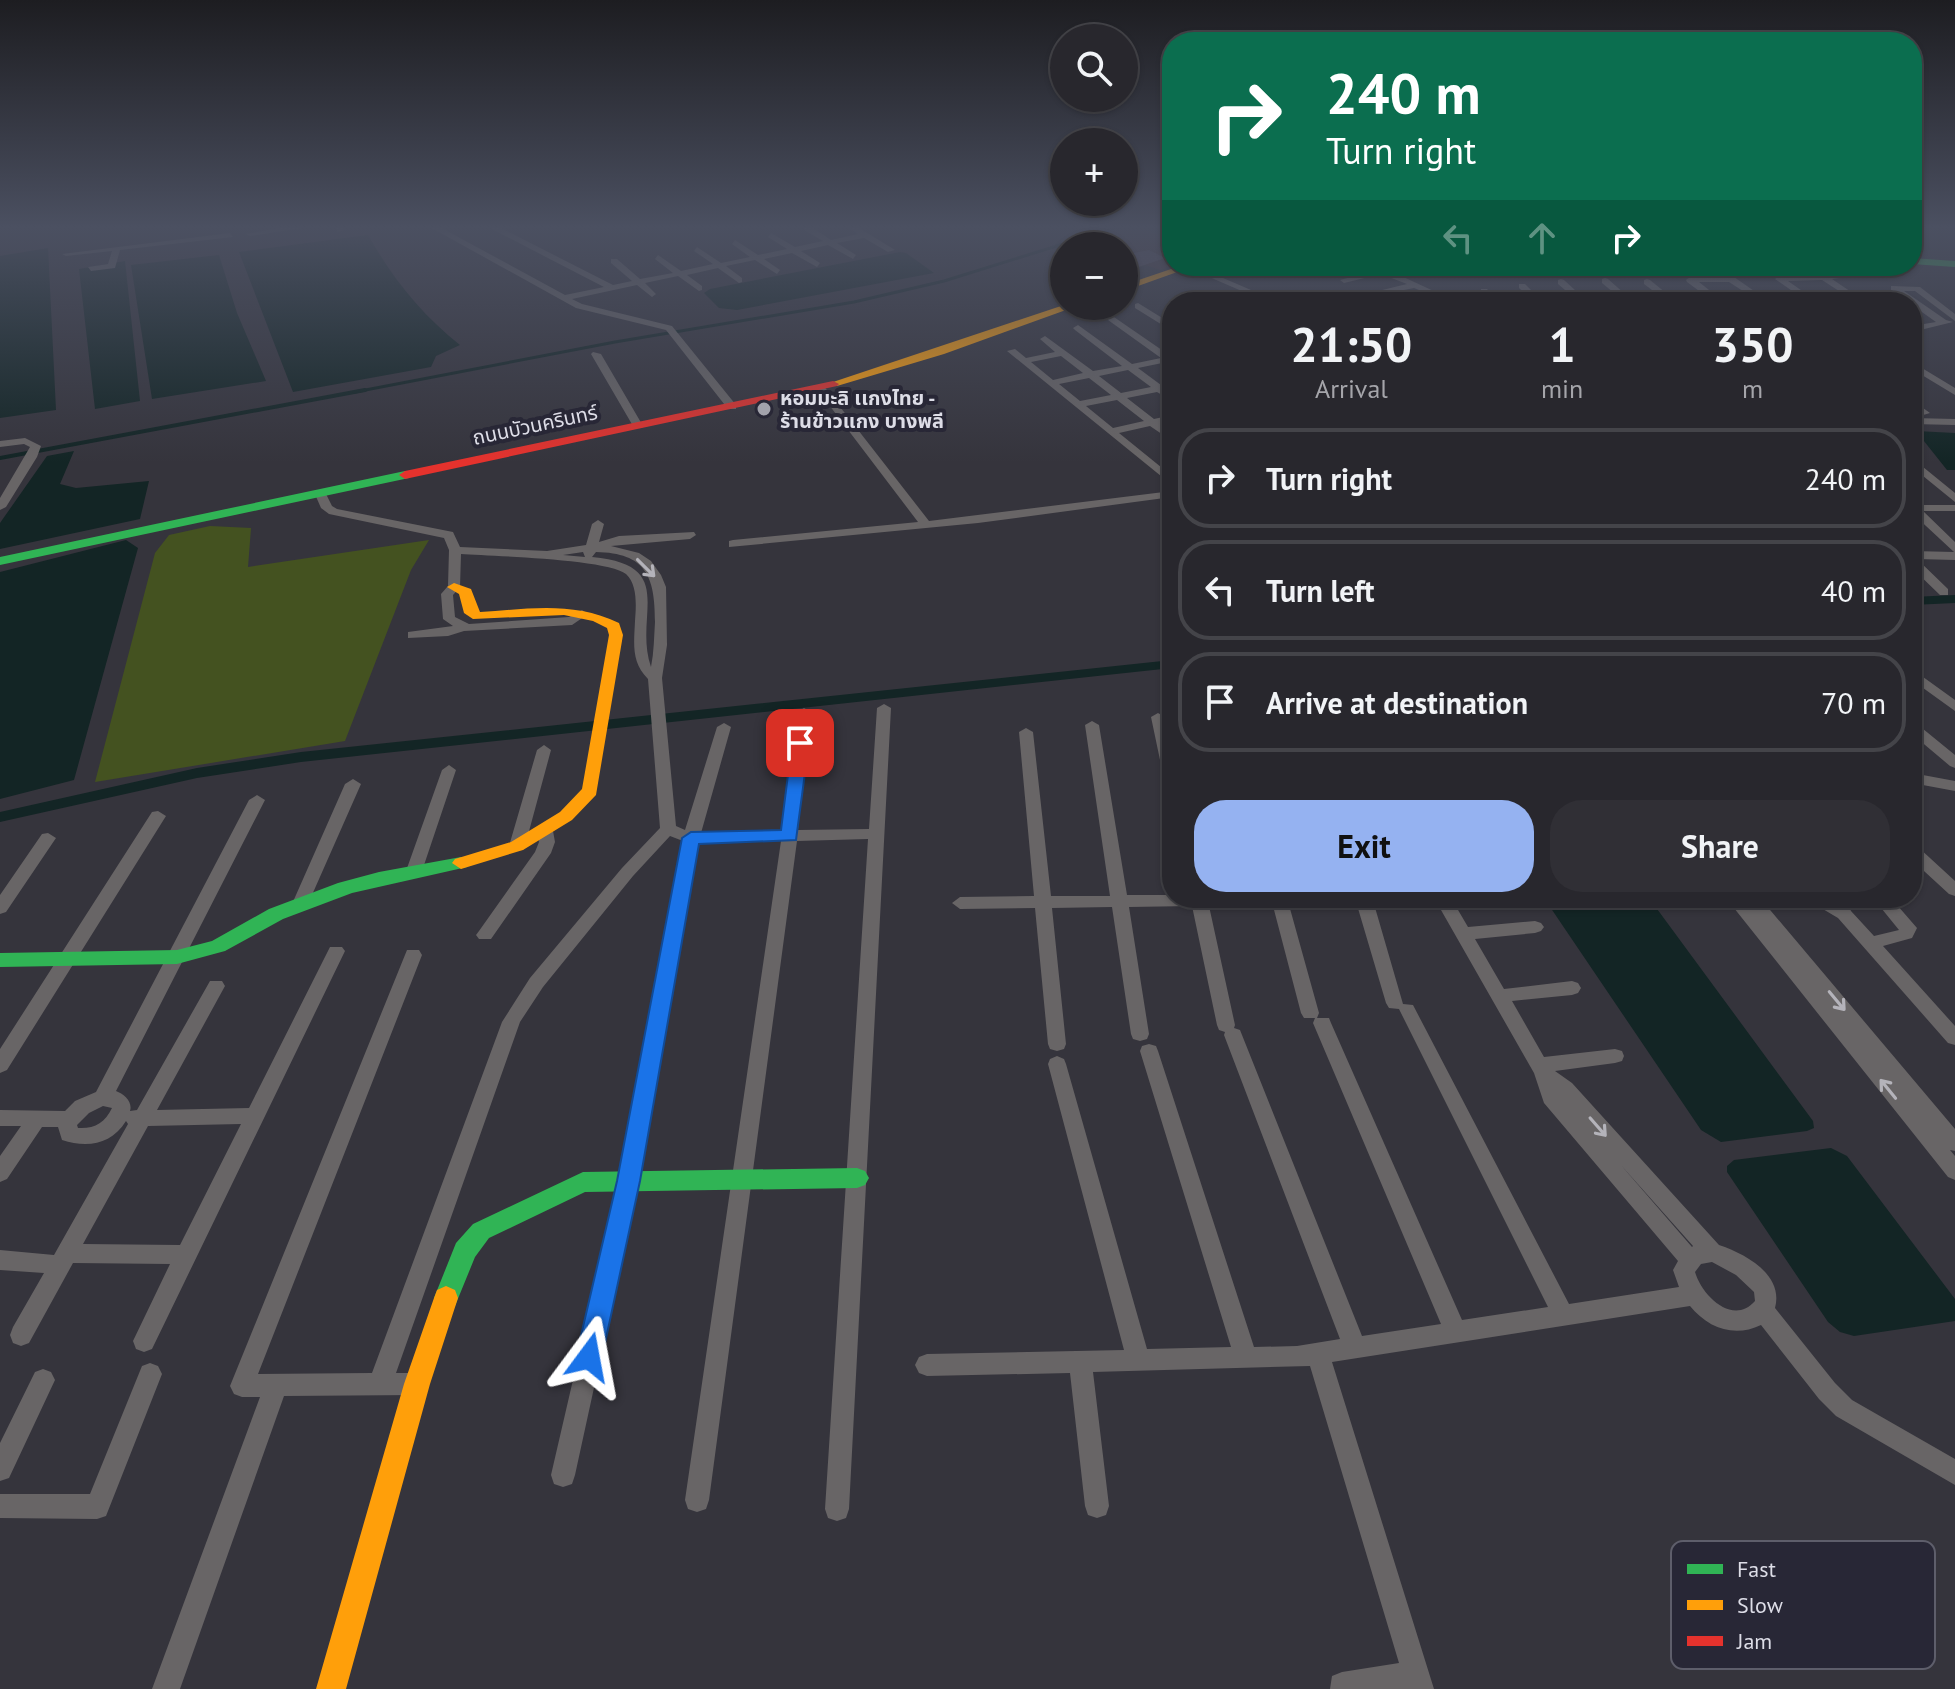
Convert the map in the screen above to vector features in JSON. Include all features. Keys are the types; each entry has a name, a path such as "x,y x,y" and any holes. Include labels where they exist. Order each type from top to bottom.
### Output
{"main road":[{"name":"ถนนบัวนครินทร์","path":"0,561 820,387 940,352 1050,314"},
{"path":"0,960 177,957 218,946 300,904 379,878 476,860 517,846 545,831 573,810 590,791 616,635 614,626 606,620 572,609 478,616 471,613 466,592 454,587"},
{"path":"331,1689 417,1384 454,1274 465,1251 481,1231 583,1182 857,1178"}],"street":[{"path":"577,305 587,310 664,326 676,334 732,407"},
{"path":"1923,305 1951,321"},
{"path":"1934,305 1951,321"},
{"path":"1138,306 1162,322"},
{"path":"1114,320 1162,354"},
{"path":"1922,327 1951,321"},
{"path":"1078,328 1162,391"},
{"path":"1123,338 1136,336"},
{"path":"1045,339 1162,430"},
{"path":"1097,343 1110,341"},
{"path":"1012,351 1162,474"},
{"path":"1023,361 1062,353"},
{"path":"596,354 638,426"},
{"path":"1050,383 1162,361"},
{"path":"1922,371 1951,389 1955,375"},
{"path":"820,387 926,525"},
{"path":"1077,405 1162,387"},
{"path":"1110,432 1162,421"},
{"path":"1922,424 1955,424"},
{"path":"0,444 32,442 36,446 0,507"},
{"path":"1922,471 1955,499"},
{"path":"320,492 327,508 333,512 449,535 455,550 454,587 447,594 449,619 464,627"},
{"path":"733,544 926,525 1162,495"},
{"path":"1922,508 1955,508"},
{"path":"1922,518 1955,549"},
{"path":"589,554 598,524"},
{"path":"589,554 619,540 690,535"},
{"path":"380,1384 511,1022 527,991 566,949 632,864 668,829 655,678 661,662 661,591 653,571 638,559 617,551 547,555 455,550"},
{"path":"589,554 624,567 636,577 641,594 643,664 655,678"},
{"path":"1922,558 1955,556"},
{"path":"1922,569 1944,592"},
{"path":"641,594 661,591"},
{"path":"448,610 470,606"},
{"path":"413,635 464,627 572,621 582,614"},
{"path":"1922,681 1955,707"},
{"path":"837,1509 884,708"},
{"path":"697,1500 790,835 804,712"},
{"path":"1158,717 1162,735"},
{"path":"1092,725 1145,1042 1246,1358"},
{"path":"563,1475 629,1181 691,838 724,727"},
{"path":"1026,732 1057,1054 1139,1361"},
{"path":"1922,735 1955,763"},
{"path":"517,846 544,750"},
{"path":"414,871 449,770"},
{"path":"1922,780 1955,786"},
{"path":"300,904 353,784"},
{"path":"103,1098 257,800"},
{"path":"0,1065 158,816"},
{"path":"668,829 691,838 878,834"},
{"path":"485,935 543,853 547,842 545,831"},
{"path":"0,908 48,838"},
{"path":"1922,860 1955,890"},
{"path":"960,903 1162,900"},
{"path":"1201,908 1230,1030 1355,1348"},
{"path":"1283,908 1316,1018 1456,1332"},
{"path":"1367,908 1401,1006 1564,1316"},
{"path":"1449,908 1541,1068 1551,1097 1629,1176 1712,1252 1746,1267 1759,1281 1765,1296 1763,1310 1754,1318 1732,1320 1707,1310 1693,1295 1686,1283 1684,1270 1689,1259 1695,1255 1712,1252"},
{"path":"1744,908 1784,949 1955,1143"},
{"path":"1757,908 1784,949 1955,1171"},
{"path":"1842,908 1869,944 1955,1038"},
{"path":"1869,944 1906,934 1908,928 1890,908"},
{"path":"1464,934 1535,927"},
{"path":"144,1341 336,951"},
{"path":"413,955 242,1386 417,1384"},
{"path":"21,1335 63,1259 130,1118 216,986"},
{"path":"1499,996 1572,988"},
{"path":"1541,1068 1615,1056"},
{"path":"0,1118 69,1119 87,1102 103,1098 116,1099 130,1118"},
{"path":"69,1119 69,1134 79,1139 102,1133 130,1118 256,1116"},
{"path":"0,1173 36,1120"},
{"path":"1915,1123 1937,1121"},
{"path":"1629,1176 1689,1259"},
{"path":"0,1260 187,1255"},
{"path":"927,1365 1318,1354 1693,1295"},
{"path":"1763,1310 1844,1408 1955,1473"},
{"path":"1318,1354 1418,1681 1342,1686"},
{"path":"1080,1362 1097,1506"},
{"path":"0,1506 97,1507 150,1374"},
{"path":"0,1469 43,1380"},
{"path":"166,1689 276,1385"}],"green space":[{"path":"210,526 251,528 248,567 429,540 411,570 345,741 95,782 155,553 169,535"}],"shaded area":[{"path":"0,305 51,305 56,410 0,418"},
{"path":"83,305 130,305 140,401 95,409"},
{"path":"137,305 234,305 266,381 152,399"},
{"path":"259,305 418,305 460,345 436,356 431,367 293,392"},
{"path":"716,305 765,305 737,310"},
{"path":"1922,431 1955,433 1955,470 1947,470 1922,439"},
{"path":"74,451 60,484 76,488 149,481 140,519 0,549 0,523 47,456"},
{"path":"126,540 138,548 74,780 0,799 0,572"},
{"path":"1551,908 1656,908 1813,1121 1814,1128 1721,1142 1701,1130"},
{"path":"1831,1148 1847,1156 1955,1299 1955,1321 1854,1336 1840,1332 1828,1322 1727,1172 1727,1166 1734,1160"}],"waterway":[{"path":"355,392 615,342 837,305"},
{"path":"0,458 365,390"},
{"path":"1922,601 1955,599"},
{"path":"0,817 197,773 301,757 1162,665"}],"traffic: fast":[{"path":"0,561 405,475"},
{"path":"0,960 177,957 218,946 276,914 345,888 379,878 461,863"},
{"path":"446,1298 465,1251 481,1231 583,1182 857,1178"}],"traffic: slow":[{"path":"833,384 940,352 1050,314"},
{"path":"454,587 466,592 471,613 478,616 548,611 581,613 614,626 616,635 590,791 566,816 517,846 461,863"},
{"path":"331,1689 417,1384 446,1298"}],"traffic: jam":[{"path":"405,475 833,384"}],"place":[{"name":"หอมมะลิ เเกงไทย - ร้านข้าวแกง บางพลี","path":"764,409"}],"route":[{"path":"589,1357 629,1181 691,838 790,835 800,743"}]}
